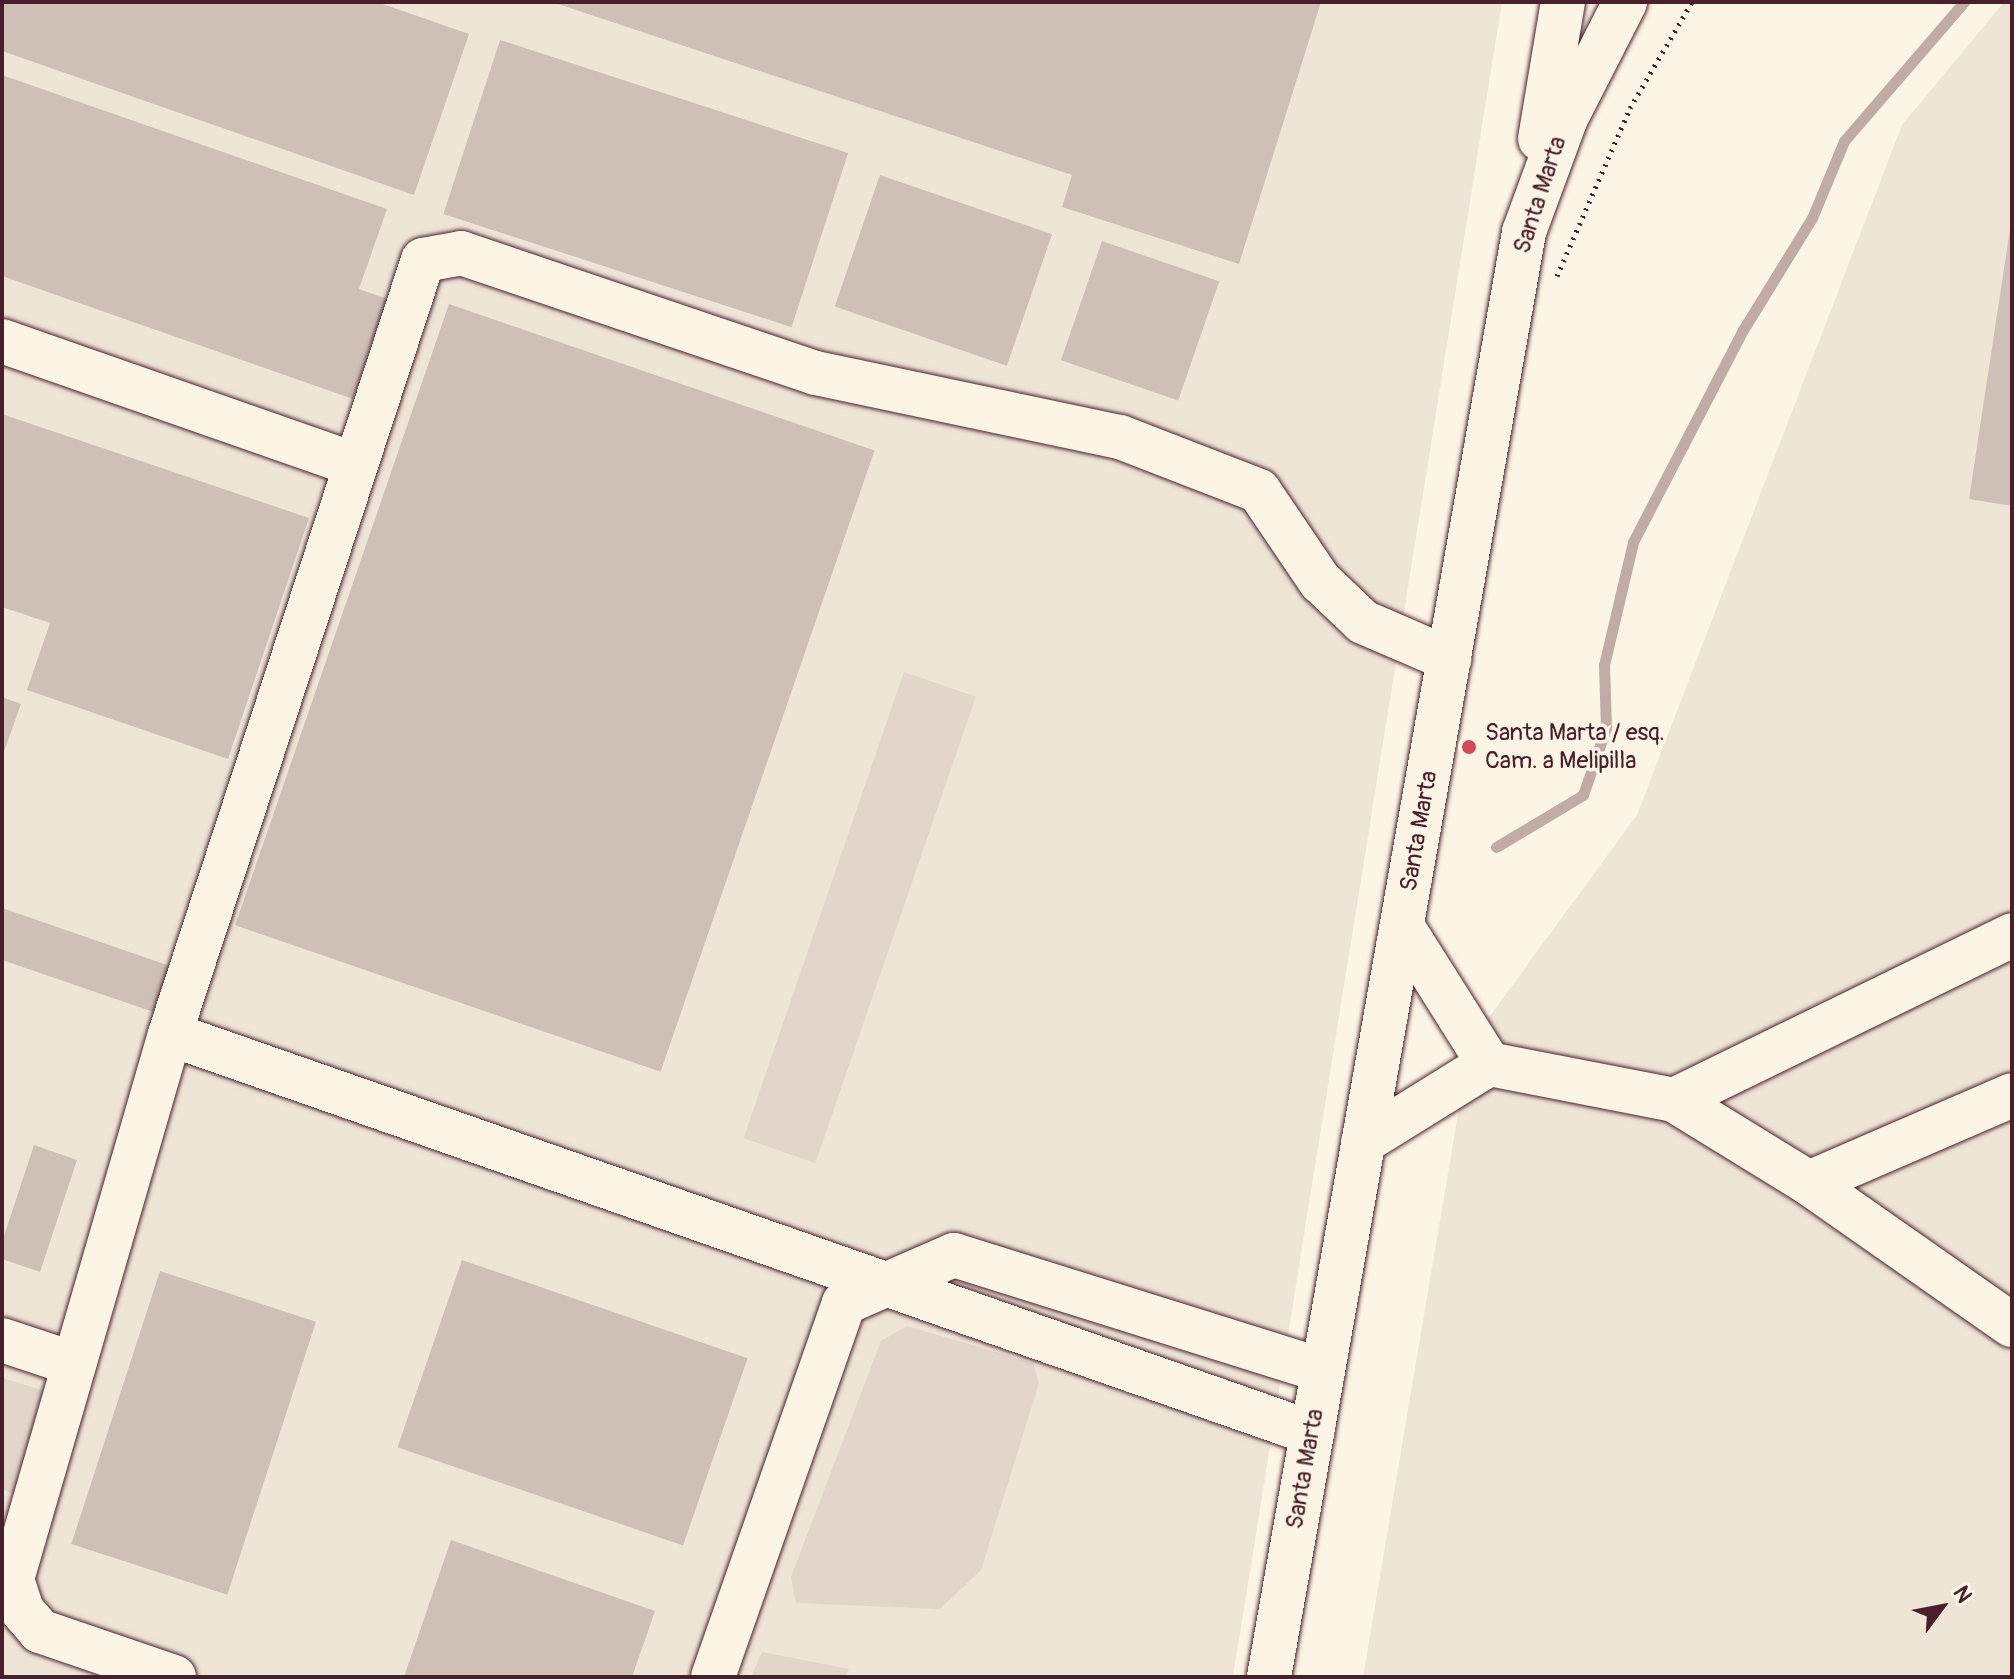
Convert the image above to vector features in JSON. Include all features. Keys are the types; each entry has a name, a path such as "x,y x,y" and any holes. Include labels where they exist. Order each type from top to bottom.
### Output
{"main road":[{"path":"1524,232 1563,2"},
{"name":"Santa Marta","path":"1269,1677 1524,232 1566,118 1625,2"},
{"path":"174,1677 40,1631 22,1610 12,1579 170,1034 353,464 423,260 461,253 816,373 1120,437 1259,491 1320,581 1363,622 1449,659"},
{"path":"2,341 353,464"},
{"path":"1402,926 1489,1064"},
{"path":"1674,1100 2012,935"},
{"path":"170,1034 1312,1433"},
{"path":"1363,1142 1489,1064 1674,1100 1809,1183 2012,1325"},
{"path":"1809,1183 2012,1095"},
{"path":"713,1677 844,1303 954,1255 1322,1370"},
{"path":"2,1340 74,1364"}],"path":[{"path":"1516,275 1548,280 1563,270 1618,132 1692,2"}],"shaded area":[{"path":"2,2 1502,2 1233,1677 2,1677"},
{"path":"2004,2 2012,2 2012,1677 1363,1677 1464,1078 1484,1024 1637,815 1902,125"},
{"path":"904,672 976,697 815,1163 743,1138"},
{"path":"907,1326 1033,1363 1039,1383 981,1570 940,1609 796,1603 791,1577 881,1341"},
{"path":"2,1378 49,1392 18,1495 2,1490"},
{"path":"762,1652 849,1669 845,1677 751,1677"}],"building":[{"path":"2,2 377,2 469,34 414,195 2,51"},
{"path":"552,2 1321,2 1239,264 1062,207 1072,175"},
{"path":"500,40 848,153 792,327 443,214"},
{"path":"2,75 387,209 359,289 387,299 353,399 2,276"},
{"path":"880,175 1052,234 1007,366 835,306"},
{"path":"2012,229 2012,506 1969,499"},
{"path":"1102,241 1219,281 1178,401 1061,360"},
{"path":"449,304 874,451 661,1072 235,925"},
{"path":"2,414 309,518 228,759 27,690 50,623 2,607"},
{"path":"2,697 21,704 2,757"},
{"path":"2,908 169,966 153,1012 2,960"},
{"path":"34,1145 77,1160 40,1272 2,1259 2,1242"},
{"path":"462,1260 748,1358 683,1546 398,1447"},
{"path":"160,1271 316,1322 227,1595 71,1544"},
{"path":"451,1540 655,1611 632,1677 404,1677"}],"waterway":[{"path":"1496,847 1583,795 1606,728 1604,665 1633,542 1743,330 1812,218 1844,141 1964,2"}],"place":[{"name":"Santa Marta / esq. Cam. a Melipilla","path":"1469,747"}]}
